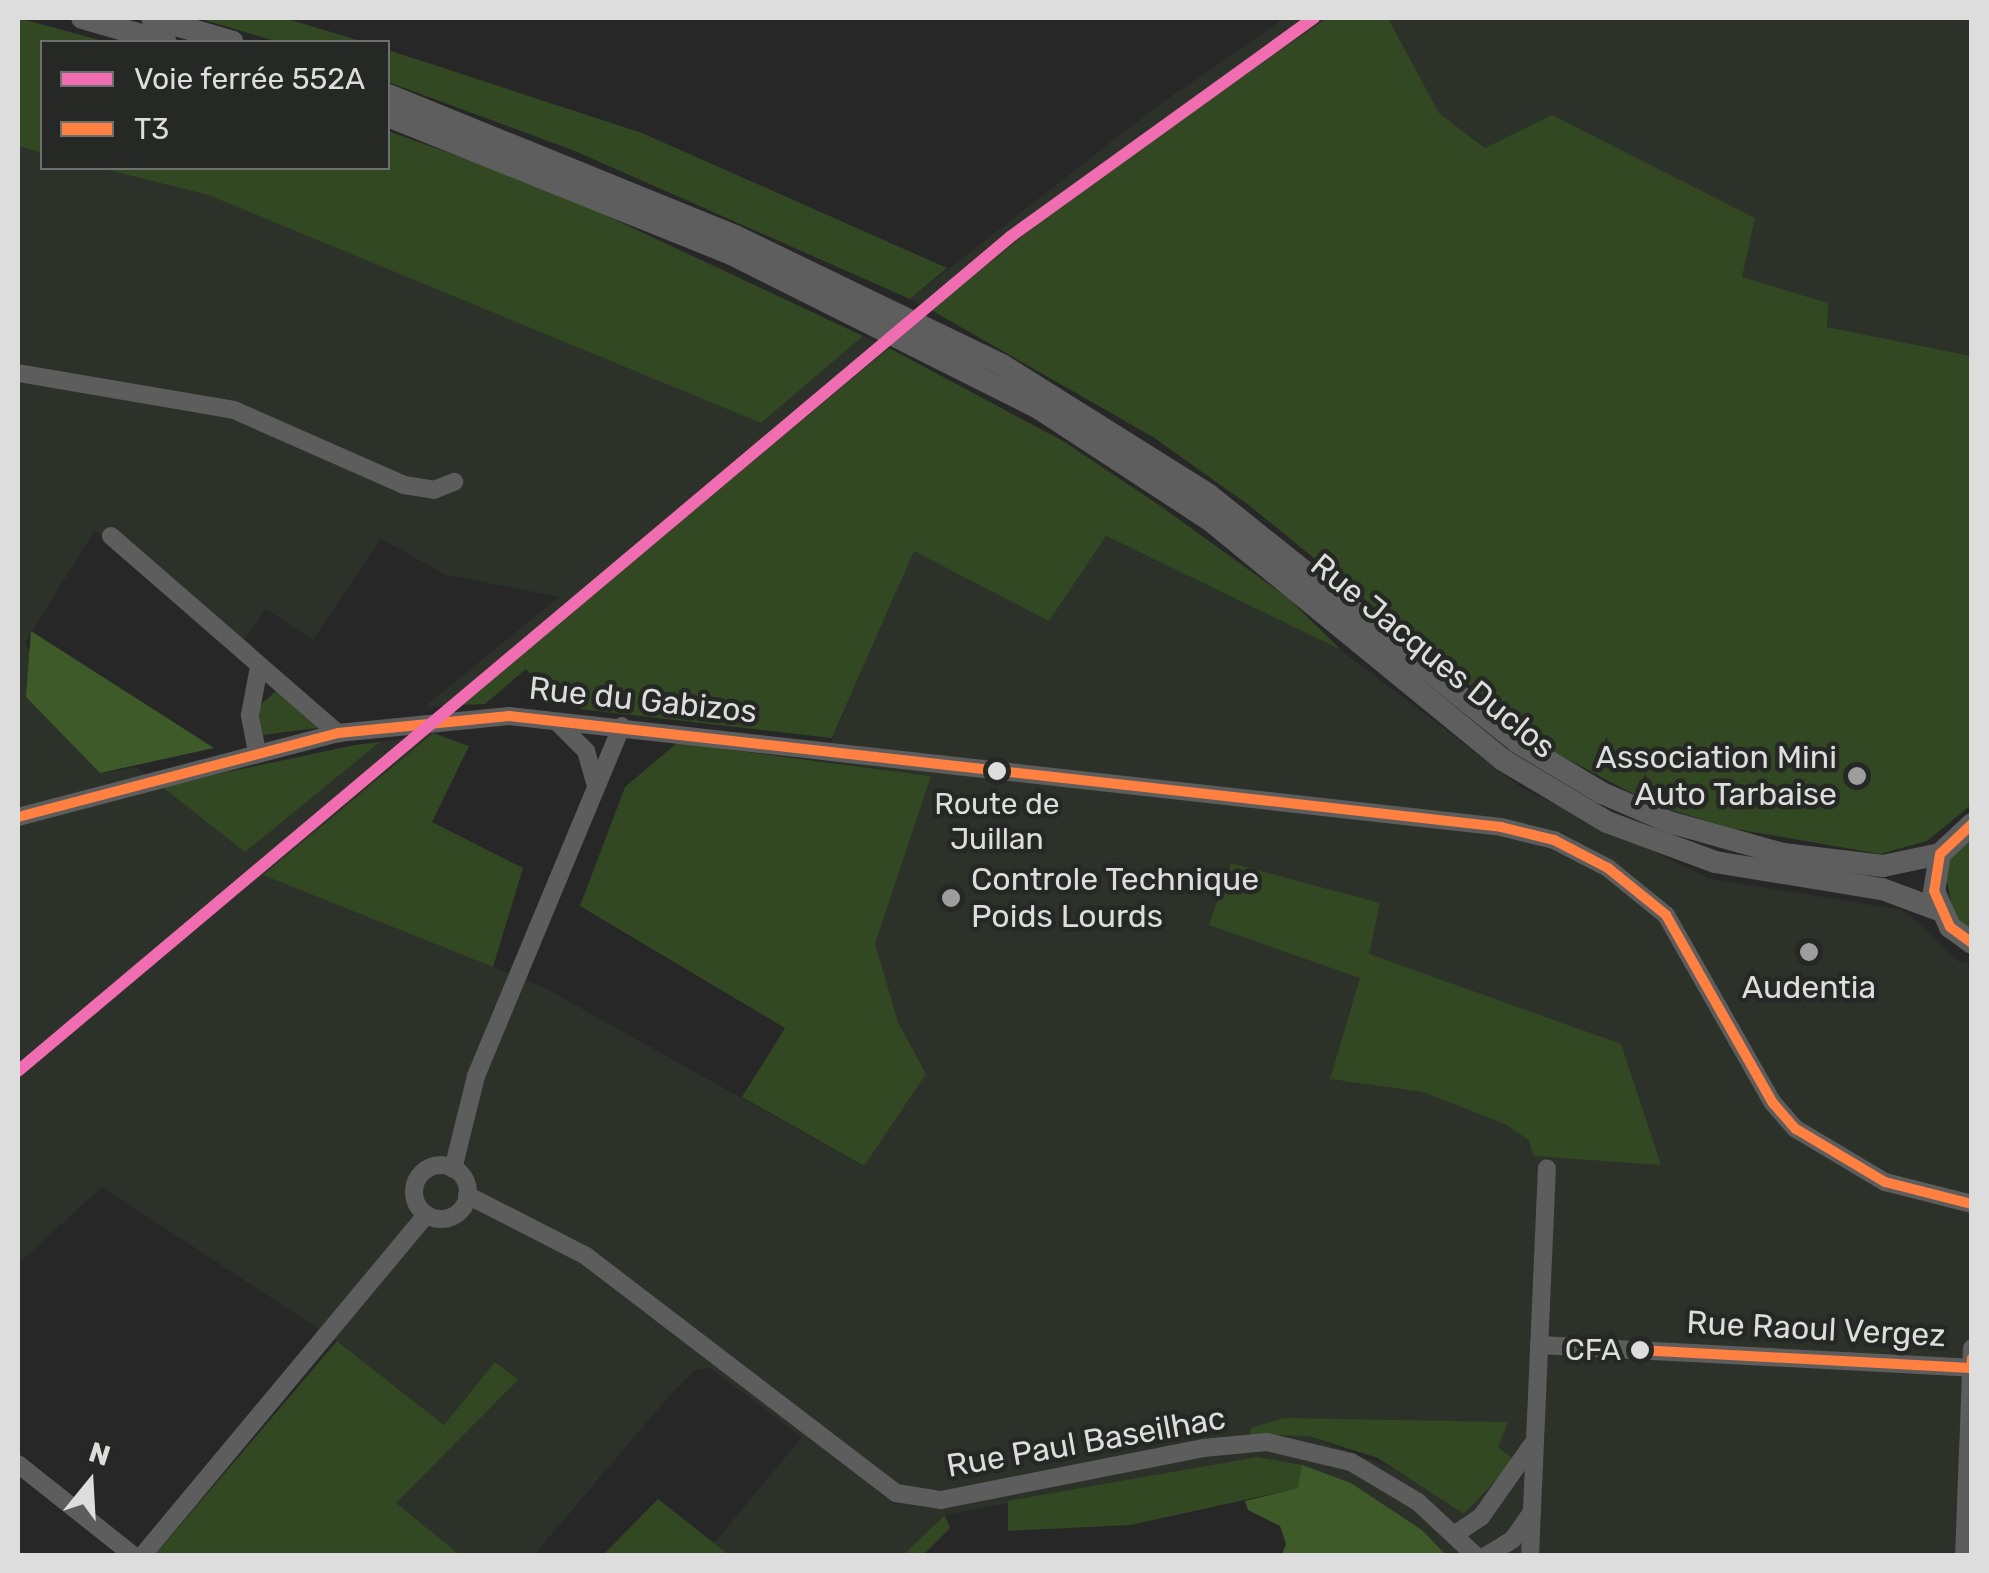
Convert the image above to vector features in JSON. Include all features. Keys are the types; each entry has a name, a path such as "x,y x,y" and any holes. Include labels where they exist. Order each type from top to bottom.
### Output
{"main road":[{"path":"82,18 159,40"},
{"path":"152,18 226,40"},
{"path":"390,96 599,177 939,344"},
{"path":"390,117 853,301"},
{"name":"Rue Jacques Duclos","path":"939,344 1209,495 1518,742 1602,793 1669,822 1783,854 1883,866 1940,854"},
{"name":"Rue Jacques Duclos","path":"939,344 1212,521 1503,760 1556,794 1638,835 1714,862 1882,888 1940,910"},
{"path":"1970,947 1940,910 1934,892 1940,854 1972,824"}],"street":[{"path":"18,372 234,410 404,485 434,490 454,482"},
{"path":"112,536 338,734"},
{"path":"256,752 250,714 259,667"},
{"path":"553,719 586,750 594,784"},
{"name":"Rue du Gabizos","path":"18,817 256,752 338,734 421,721 553,719 1502,827 1554,840 1608,868 1666,915 1772,1103 1796,1129 1885,1182 1972,1204"},
{"path":"454,1169 433,1166 417,1179 415,1200 426,1214 448,1218 467,1195 454,1169 476,1076 594,784 622,726"},
{"path":"1530,1556 1546,1168"},
{"name":"Rue Paul Baseilhac","path":"467,1195 600,1266 896,1494 942,1500 1202,1448 1267,1442 1351,1462 1456,1533 1476,1556"},
{"path":"142,1556 426,1214"},
{"name":"Rue Raoul Vergez","path":"1539,1345 1971,1368"},
{"path":"1964,1556 1969,1505 1972,1348"},
{"path":"1456,1533 1481,1517 1532,1446"},
{"path":"18,1464 134,1556"},
{"path":"1486,1556 1513,1539 1532,1512"}],"shaded area":[{"path":"1285,18 1327,18 1085,186 931,310 910,299 1156,107"},
{"path":"1388,18 1971,18 1971,356 1826,327 1486,148 1439,113"},
{"path":"18,146 40,152 40,170 109,170 208,195 761,423 863,336 889,348 460,705 424,707 559,597 446,575 381,539 313,640 266,609 237,651 95,530 25,643 100,773 136,767 245,851 380,742 433,733 264,875 543,987 863,1166 926,1074 898,1022 874,944 930,776 823,761 914,550 1049,621 1105,536 1341,650 1522,788 1708,878 1902,910 1958,961 1971,963 1971,1555 1446,1555 1422,1530 1351,1483 1257,1457 945,1515 903,1555 730,1555 714,1543 802,1437 710,1368 695,1370 669,1396 534,1555 460,1555 395,1503 517,1381 496,1362 444,1425 337,1341 102,1187 18,1264","holes":["1507,1423 1498,1447 1515,1460 1464,1514 1415,1477 1308,1436"]}],"green space":[{"path":"18,18 100,40 40,40 40,152 18,146"},
{"path":"197,18 284,18 357,40 272,40"},
{"path":"1327,18 1388,18 1439,113 1485,148 1552,115 1755,218 1742,277 1828,303 1827,327 1971,356 1971,805 1927,841 1880,854 1730,828 1652,804 1547,748 1250,506 1153,437 931,310 1085,186"},
{"path":"390,51 642,133 947,268 910,299 575,151 390,83"},
{"path":"390,132 554,191 863,336 761,423 208,195 109,170 390,170"},
{"path":"889,348 1063,441 1159,505 1288,598 1341,650 1106,536 1049,621 914,551 832,738 580,709 560,694 527,687 532,676 526,669 485,704 460,705"},
{"path":"31,631 214,748 100,773 26,697"},
{"path":"277,690 320,724 317,728 263,735 258,707"},
{"path":"433,733 469,746 432,822 523,868 493,967 263,875"},
{"path":"380,742 245,852 161,786 355,745"},
{"path":"677,743 931,776 875,944 898,1022 926,1074 864,1166 742,1097 785,1028 580,906 625,787"},
{"path":"1971,835 1971,931 1954,916 1945,872 1952,854"},
{"path":"1231,863 1380,903 1369,954 1621,1044 1661,1165 1533,1156 1529,1140 1505,1124 1423,1092 1330,1079 1360,978 1209,925"},
{"path":"337,1341 444,1425 495,1362 518,1380 396,1503 460,1555 154,1556"},
{"path":"1284,1418 1508,1422 1498,1447 1515,1460 1464,1514 1378,1458 1308,1436 1250,1434 1251,1428"},
{"path":"1257,1457 1302,1465 1299,1488 1130,1525 1008,1531 1008,1501"},
{"path":"1302,1465 1351,1483 1422,1530 1446,1555 1282,1555 1286,1544 1280,1526 1248,1510 1245,1501 1298,1488"},
{"path":"658,1499 714,1543 730,1555 603,1555"},
{"path":"945,1515 950,1528 923,1555 903,1555"}],"rail line":[{"name":"552A","path":"18,1071 1010,237 1314,18"}],"transit line":[{"name":"T3","path":"18,817 338,733 509,716 1501,827 1554,840 1608,868 1666,915 1773,1103 1796,1129 1885,1182 1972,1204"},
{"name":"T3","path":"1972,824 1940,854 1934,891 1950,927 1972,943"},
{"name":"T3","path":"1639,1350 1971,1368 1972,1358"}],"place":[{"name":"Route de Juillan","path":"997,771"},
{"name":"Association Mini Auto Tarbaise","path":"1857,776"},
{"name":"Controle Technique Poids Lourds","path":"951,898"},
{"name":"Audentia","path":"1809,952"},
{"name":"CFA","path":"1640,1350"}]}
